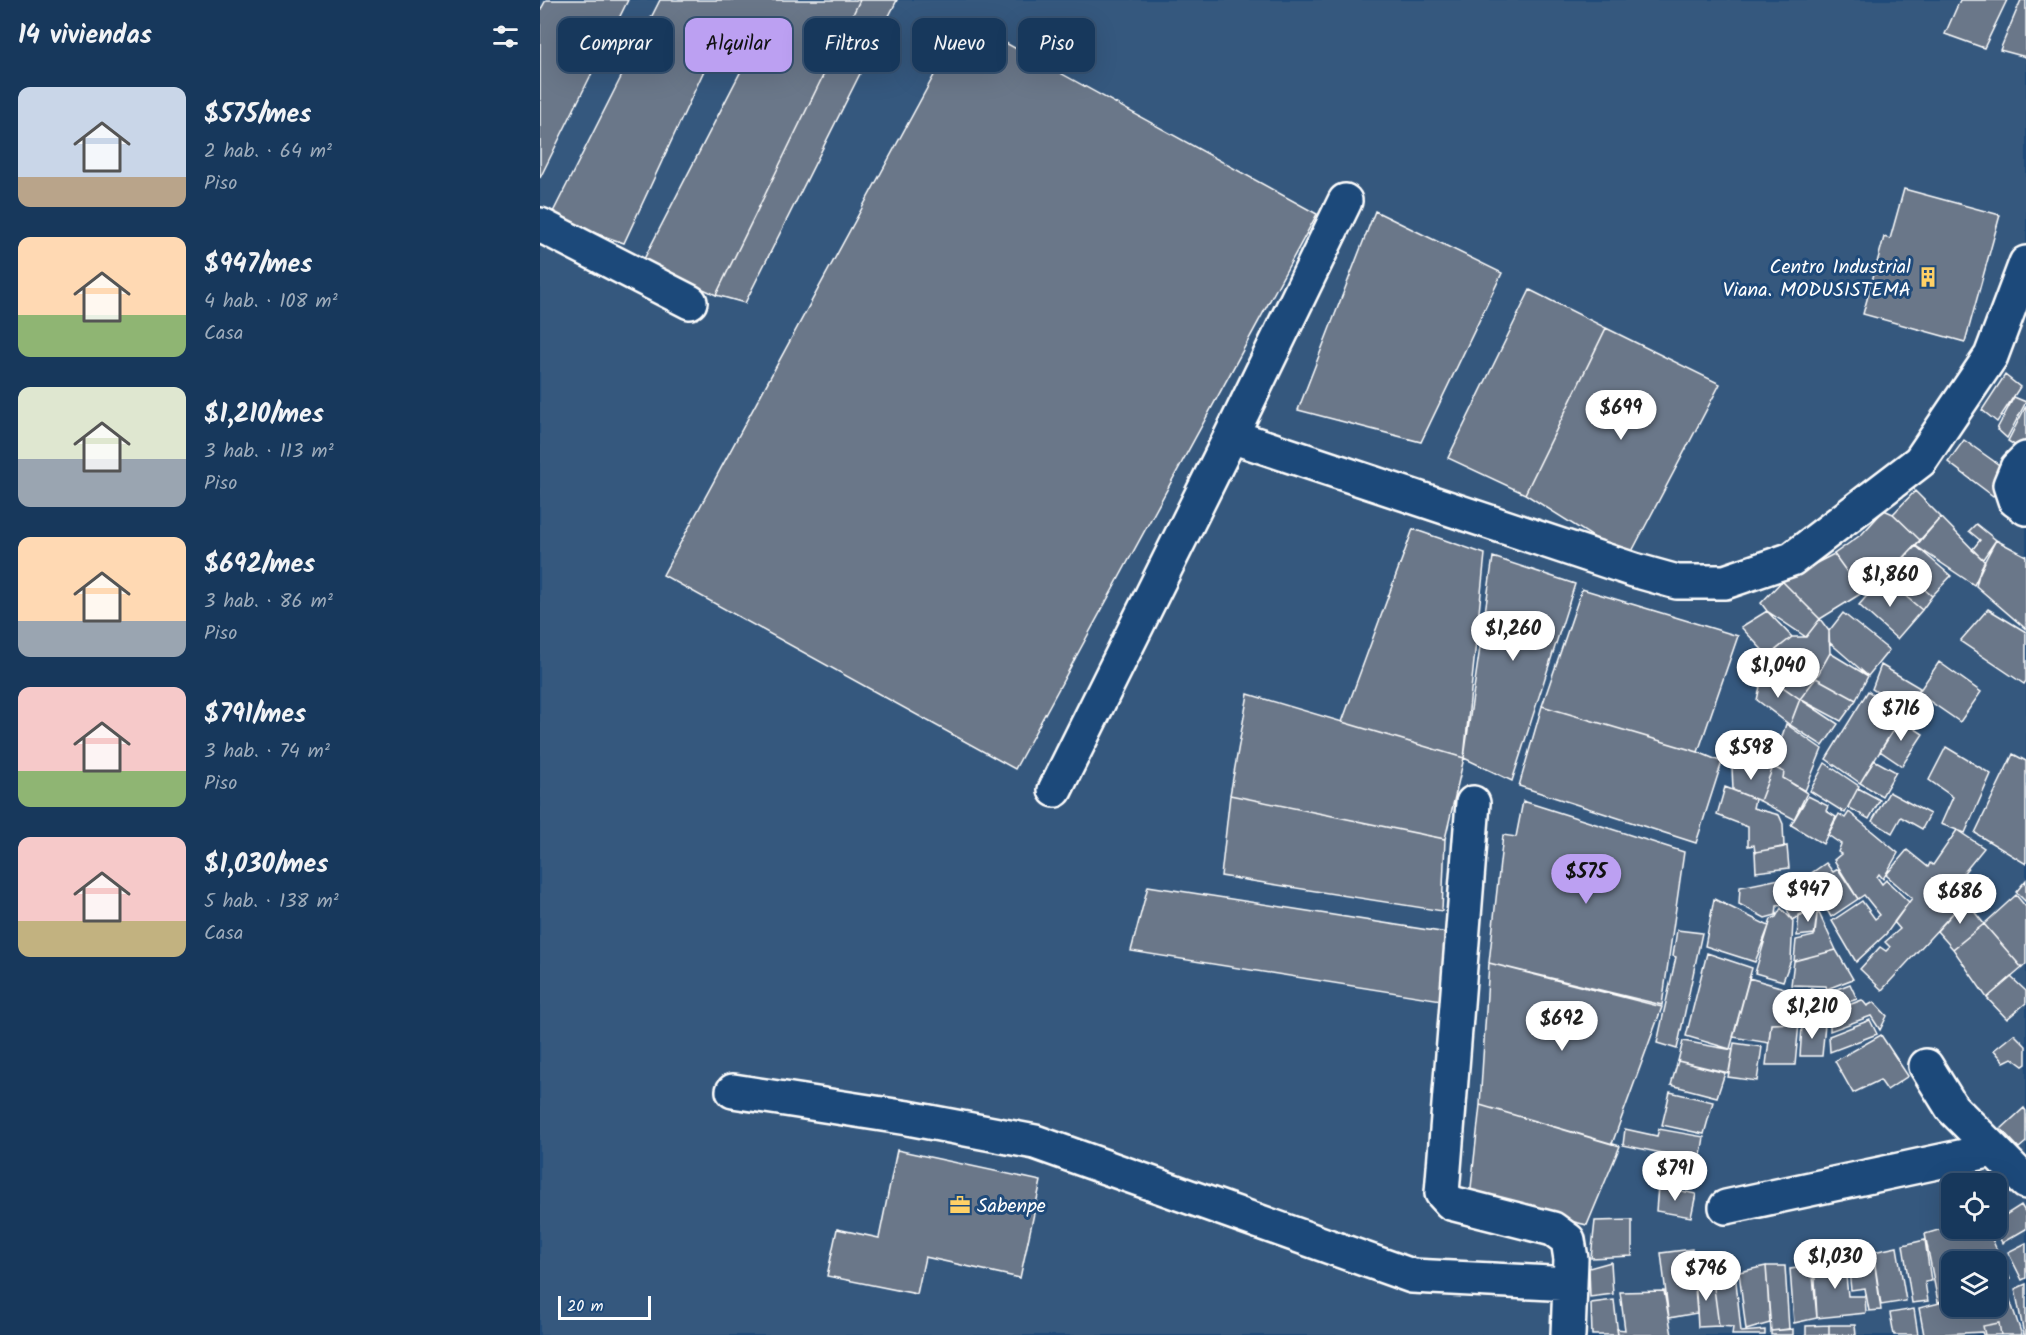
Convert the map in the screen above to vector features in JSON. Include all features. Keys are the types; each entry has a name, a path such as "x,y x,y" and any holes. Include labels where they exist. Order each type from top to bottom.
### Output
{"street":[{"path":"1055,790 1231,436 1344,201"},
{"path":"540,225 690,302"},
{"path":"1231,436 1634,570 1677,582 1725,582 1792,559 1920,461 1991,356 2026,263"},
{"path":"2026,459 2017,468 2010,485 2015,500 2026,508"},
{"path":"1473,803 1442,1193 1451,1203 1553,1229 1568,1240 1571,1259 1568,1335"},
{"path":"1926,1066 1952,1108 2026,1182"},
{"path":"733,1090 908,1118 1035,1142 1412,1276 1570,1284"},
{"path":"1726,1207 1993,1150"}],"shaded area":[{"path":"540,0 2026,0 2026,1316 2004,1326 1974,1335 540,1335"}],"building":[{"path":"546,0 628,0 619,18 558,18 558,72 592,72 540,178 540,11"},
{"path":"660,0 860,0 851,18 804,18 804,72 825,72 716,295 643,261 740,72 792,72 792,18 685,18 685,72 703,72 624,243 550,218 624,72 673,72 673,18 651,18"},
{"path":"860,0 897,0 888,18 851,18"},
{"path":"1960,0 2007,0 1984,48 1945,34"},
{"path":"2021,0 2026,0 2026,57 2000,50"},
{"path":"1006,43 1018,50 1018,72 1059,72 1317,214 1015,769 663,575 936,72 1006,72"},
{"path":"825,72 861,72 745,303 716,295"},
{"name":"Centro Industrial Viana. MODUSISTEMA","path":"1904,189 2000,215 1965,342 1863,314 1884,237 1890,239"},
{"path":"1375,211 1502,273 1421,442 1298,410"},
{"path":"1530,290 1606,328 1525,494 1448,458"},
{"path":"1606,328 1720,384 1628,559 1525,494"},
{"path":"2005,375 2020,387 1997,422 1982,410"},
{"path":"2014,397 2026,402 2007,438 1997,429"},
{"path":"2026,406 2026,448 2024,451 2008,441"},
{"path":"1964,440 2009,472 1993,496 1948,462"},
{"path":"1915,491 1941,517 1920,540 1893,514"},
{"path":"1884,510 1893,514 1920,540 1897,565 1932,596 1922,610 1883,577 1862,593 1834,554 1862,534"},
{"path":"1941,517 1985,562 1974,585 1916,546"},
{"path":"1976,524 1996,540 1983,559 1972,550 1980,540 1969,531"},
{"path":"1413,529 1485,554 1464,758 1342,722"},
{"path":"1996,540 2026,556 2026,629 1976,586 1980,570"},
{"path":"1916,546 1951,576 1932,596 1897,565"},
{"path":"1834,554 1862,593 1820,619 1782,581"},
{"path":"1493,557 1575,584 1512,781 1464,758"},
{"path":"1883,577 1922,610 1897,639 1859,605"},
{"path":"1782,581 1820,619 1806,637 1767,611 1761,603"},
{"path":"1582,589 1738,636 1698,752 1542,706"},
{"path":"1988,609 2026,632 2026,681 2024,684 1960,641"},
{"path":"1767,611 1792,637 1768,656 1741,627"},
{"path":"1843,613 1889,650 1868,676 1829,642 1829,631"},
{"path":"1820,619 1829,631 1830,653 1816,678 1800,699 1754,667 1792,637 1806,637"},
{"path":"1830,653 1868,676 1856,700 1816,678"},
{"path":"1939,662 1981,692 1960,722 1918,693"},
{"path":"1881,665 1920,688 1905,710 1872,689"},
{"path":"1763,673 1800,699 1790,725 1757,700"},
{"path":"1816,678 1856,700 1841,721 1800,699"},
{"path":"1868,691 1902,717 1860,783 1826,759"},
{"path":"1248,694 1464,758 1445,839 1230,795"},
{"path":"1800,699 1838,724 1823,746 1790,725"},
{"path":"1542,706 1698,752 1722,762 1696,843 1519,786"},
{"path":"1900,719 1923,734 1902,766 1880,751"},
{"path":"1786,724 1822,749 1805,791 1783,778 1784,772 1773,767"},
{"path":"1946,747 1991,774 1965,833 1941,824 1953,797 1929,780"},
{"path":"2013,754 2026,761 2026,864 1975,833"},
{"path":"1874,760 1896,772 1882,796 1860,783"},
{"path":"1825,763 1859,786 1845,813 1810,791"},
{"path":"1732,767 1773,767 1760,801 1733,790"},
{"path":"1773,767 1784,772 1783,778 1807,793 1794,819 1760,801"},
{"path":"1725,787 1755,799 1753,808 1779,815 1783,824 1784,847 1755,852 1754,845 1748,846 1748,827 1717,815"},
{"path":"1858,788 1880,800 1869,819 1848,807"},
{"path":"1889,792 1930,814 1922,829 1901,817 1892,833 1872,821"},
{"path":"1230,795 1445,839 1442,911 1221,876"},
{"path":"1808,796 1828,806 1826,811 1836,817 1823,844 1791,825"},
{"path":"1523,801 1684,852 1662,1005 1489,963 1503,835 1516,837"},
{"path":"1849,812 1898,853 1883,879 1879,874 1877,877 1882,884 1886,880 1909,902 1886,934 1856,962 1832,921 1862,901 1875,919 1880,915 1864,895 1858,899 1834,860 1841,854 1838,852 1841,844 1828,835 1839,814 1845,818"},
{"path":"1957,830 1984,848 1953,886 1965,900 1882,990 1860,969 1880,947 1886,951 1890,947 1885,942 1900,929 1894,922 1912,898 1886,875 1907,850 1928,867 1930,863 1933,865"},
{"path":"1787,846 1789,868 1756,872 1755,852"},
{"path":"1826,863 1833,872 1838,869 1858,899 1831,917 1813,886 1818,881 1810,874"},
{"path":"1799,875 1817,907 1792,920 1785,905 1777,906 1776,915 1765,918 1739,904 1740,887"},
{"path":"2026,880 2026,902 2016,892"},
{"path":"1148,886 1447,933 1441,1000 1131,951"},
{"path":"2016,895 2026,907 2026,964 2022,968 1984,924"},
{"path":"1714,899 1769,926 1755,962 1705,946"},
{"path":"1965,900 1984,924 1953,949 1937,931"},
{"path":"1817,907 1819,913 1815,934 1797,936 1799,915"},
{"path":"1781,908 1793,921 1791,960 1783,981 1755,973 1771,919 1776,917"},
{"path":"1819,913 1836,950 1794,961 1796,940 1814,936"},
{"path":"1984,924 2022,968 1987,998 1953,949"},
{"path":"1677,930 1702,933 1677,1049 1657,1043 1676,957 1673,956"},
{"path":"1836,950 1853,979 1827,989 1826,986 1791,985 1794,961"},
{"path":"1707,953 1752,968 1730,1049 1686,1036"},
{"path":"1489,963 1662,1007 1612,1144 1480,1105"},
{"path":"2011,977 2026,991 2026,1003 2007,1019 1987,998"},
{"path":"1749,978 1805,994 1799,1023 1771,1024 1769,1043 1733,1037"},
{"path":"1850,984 1857,999 1828,1009 1824,1020 1806,1020 1812,988 1824,994"},
{"path":"1862,1000 1867,1006 1874,1002 1887,1016 1880,1030 1871,1016 1830,1031 1830,1012"},
{"path":"1870,1020 1877,1034 1830,1052 1829,1036"},
{"path":"1799,1023 1795,1065 1766,1065 1771,1024"},
{"path":"1825,1024 1822,1056 1800,1056 1802,1026"},
{"path":"2014,1034 2026,1046 2026,1064 2023,1066 2012,1058 2004,1062 1994,1050"},
{"path":"1881,1035 1908,1076 1887,1090 1880,1080 1853,1093 1835,1061"},
{"path":"1683,1041 1733,1050 1729,1073 1678,1061"},
{"path":"1734,1043 1762,1047 1757,1081 1728,1077"},
{"path":"1678,1061 1725,1073 1717,1097 1671,1085"},
{"path":"1670,1092 1713,1102 1704,1134 1662,1125"},
{"path":"1480,1105 1620,1146 1587,1225 1470,1197"},
{"path":"2024,1108 2026,1111 2026,1142 2019,1148 2001,1129"},
{"path":"1625,1129 1657,1136 1659,1129 1704,1137 1700,1161 1623,1145"},
{"name":"Sabenpe","path":"897,1150 1041,1181 1020,1278 925,1257 917,1294 827,1276 837,1229 879,1238"},
{"path":"1675,1161 1700,1163 1696,1187 1671,1185"},
{"path":"1658,1186 1696,1194 1691,1217 1656,1211"},
{"path":"2021,1205 2026,1213 2026,1229 2002,1243 2000,1239 2007,1239 2007,1214"},
{"path":"1632,1220 1632,1256 1591,1258 1595,1221"},
{"path":"1941,1229 1941,1239 1992,1239 1997,1251 1941,1251 1941,1301 1938,1302 1925,1234"},
{"path":"1925,1240 1931,1281 1925,1282 1928,1301 1912,1303 1903,1245"},
{"path":"2026,1243 2026,1278 2022,1280 2008,1252"},
{"path":"1872,1245 1881,1310 1869,1311 1865,1288 1851,1290 1847,1250"},
{"path":"1897,1247 1906,1301 1881,1305 1873,1252"},
{"path":"1692,1249 1697,1313 1669,1318 1661,1253"},
{"path":"1844,1256 1848,1296 1865,1296 1866,1313 1817,1318 1814,1260"},
{"path":"1611,1262 1613,1294 1590,1297 1589,1268"},
{"path":"1766,1266 1770,1323 1746,1330 1739,1272"},
{"path":"1766,1266 1785,1266 1789,1329 1771,1331"},
{"path":"1812,1266 1817,1318 1794,1323 1790,1269"},
{"path":"1735,1271 1741,1332 1765,1330 1765,1335 1732,1335 1733,1327 1719,1326 1712,1273"},
{"path":"1712,1273 1719,1326 1698,1327 1695,1277"},
{"path":"2026,1284 2026,1335 2024,1335 2015,1289"},
{"path":"1664,1291 1672,1335 1618,1335 1617,1329 1625,1330 1620,1292"},
{"path":"2007,1292 2022,1335 1983,1335 1982,1332 1924,1335 1919,1308 1941,1303 1941,1317 2007,1317"},
{"path":"1614,1300 1618,1335 1592,1335 1591,1303"},
{"path":"1914,1309 1918,1335 1894,1335 1890,1313"},
{"path":"1999,1323 2001,1335 1985,1335 1983,1326"},
{"path":"1829,1325 1829,1335 1806,1335 1806,1326"},
{"path":"1829,1325 1855,1325 1856,1335 1829,1335"},
{"path":"1793,1329 1793,1335 1771,1335 1771,1331"}],"place":[{"name":"Centro Industrial Viana. MODUSISTEMA","path":"1928,277"},
{"name":"Sabenpe","path":"960,1205"}]}
